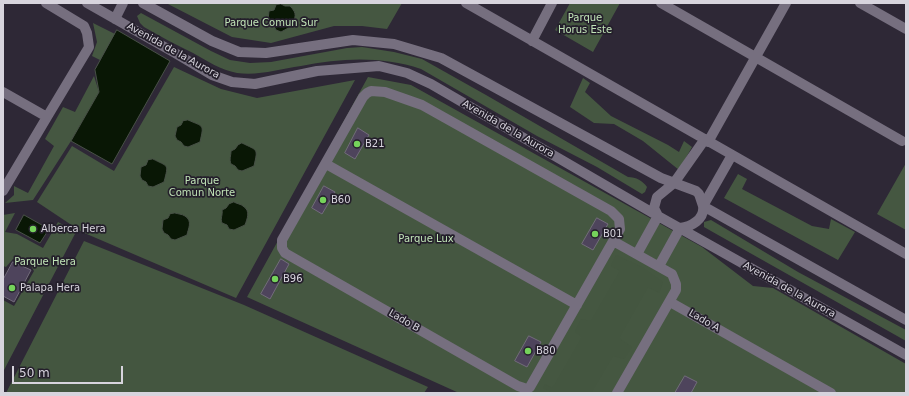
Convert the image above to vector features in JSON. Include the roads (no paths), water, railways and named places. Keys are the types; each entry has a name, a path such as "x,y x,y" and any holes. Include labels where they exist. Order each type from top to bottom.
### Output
{"street":[{"path":"3,191 89,47 87,33 84,26 46,3"},
{"name":"Avenida de la Aurora","path":"87,3 212,75 232,82 255,84 317,71 378,66 407,73 430,84 658,216 906,355"},
{"path":"115,19 123,3"},
{"path":"143,3 212,40 239,52 266,53 353,40 394,44 441,58 661,178 685,186 699,194 703,211 698,221 689,226 680,228 659,266"},
{"path":"466,3 906,254"},
{"path":"532,40 552,3"},
{"path":"661,3 902,141"},
{"path":"637,254 658,216 654,208 660,194 674,183 707,141 786,3"},
{"path":"860,3 906,29"},
{"name":"Lado B","path":"371,91 385,92 422,105 611,211 619,219 620,225 620,229 613,240 532,385 527,389 518,386 283,251 282,248 282,240 363,97 371,91"},
{"path":"3,92 47,117"},
{"path":"703,206 732,155"},
{"path":"326,164 577,305"},
{"path":"703,206 906,320"},
{"path":"613,240 672,274 675,278 676,284 676,290 670,302 617,393"},
{"name":"Lado A","path":"670,302 831,393"}],"place":[{"name":"B21","path":"357,144"},
{"name":"B60","path":"323,200"},
{"name":"Alberca Hera","path":"33,229"},
{"name":"B01","path":"595,234"},
{"name":"B96","path":"275,279"},
{"name":"Palapa Hera","path":"12,288"},
{"name":"B80","path":"528,351"}],"park label":[{"name":"Parque Comun Sur","path":"271,23"},
{"name":"Parque Horus Este","path":"585,24"},
{"name":"Parque Comun Norte","path":"202,186"},
{"name":"Parque Lux","path":"426,239"},
{"name":"Parque Hera","path":"45,262"}]}
